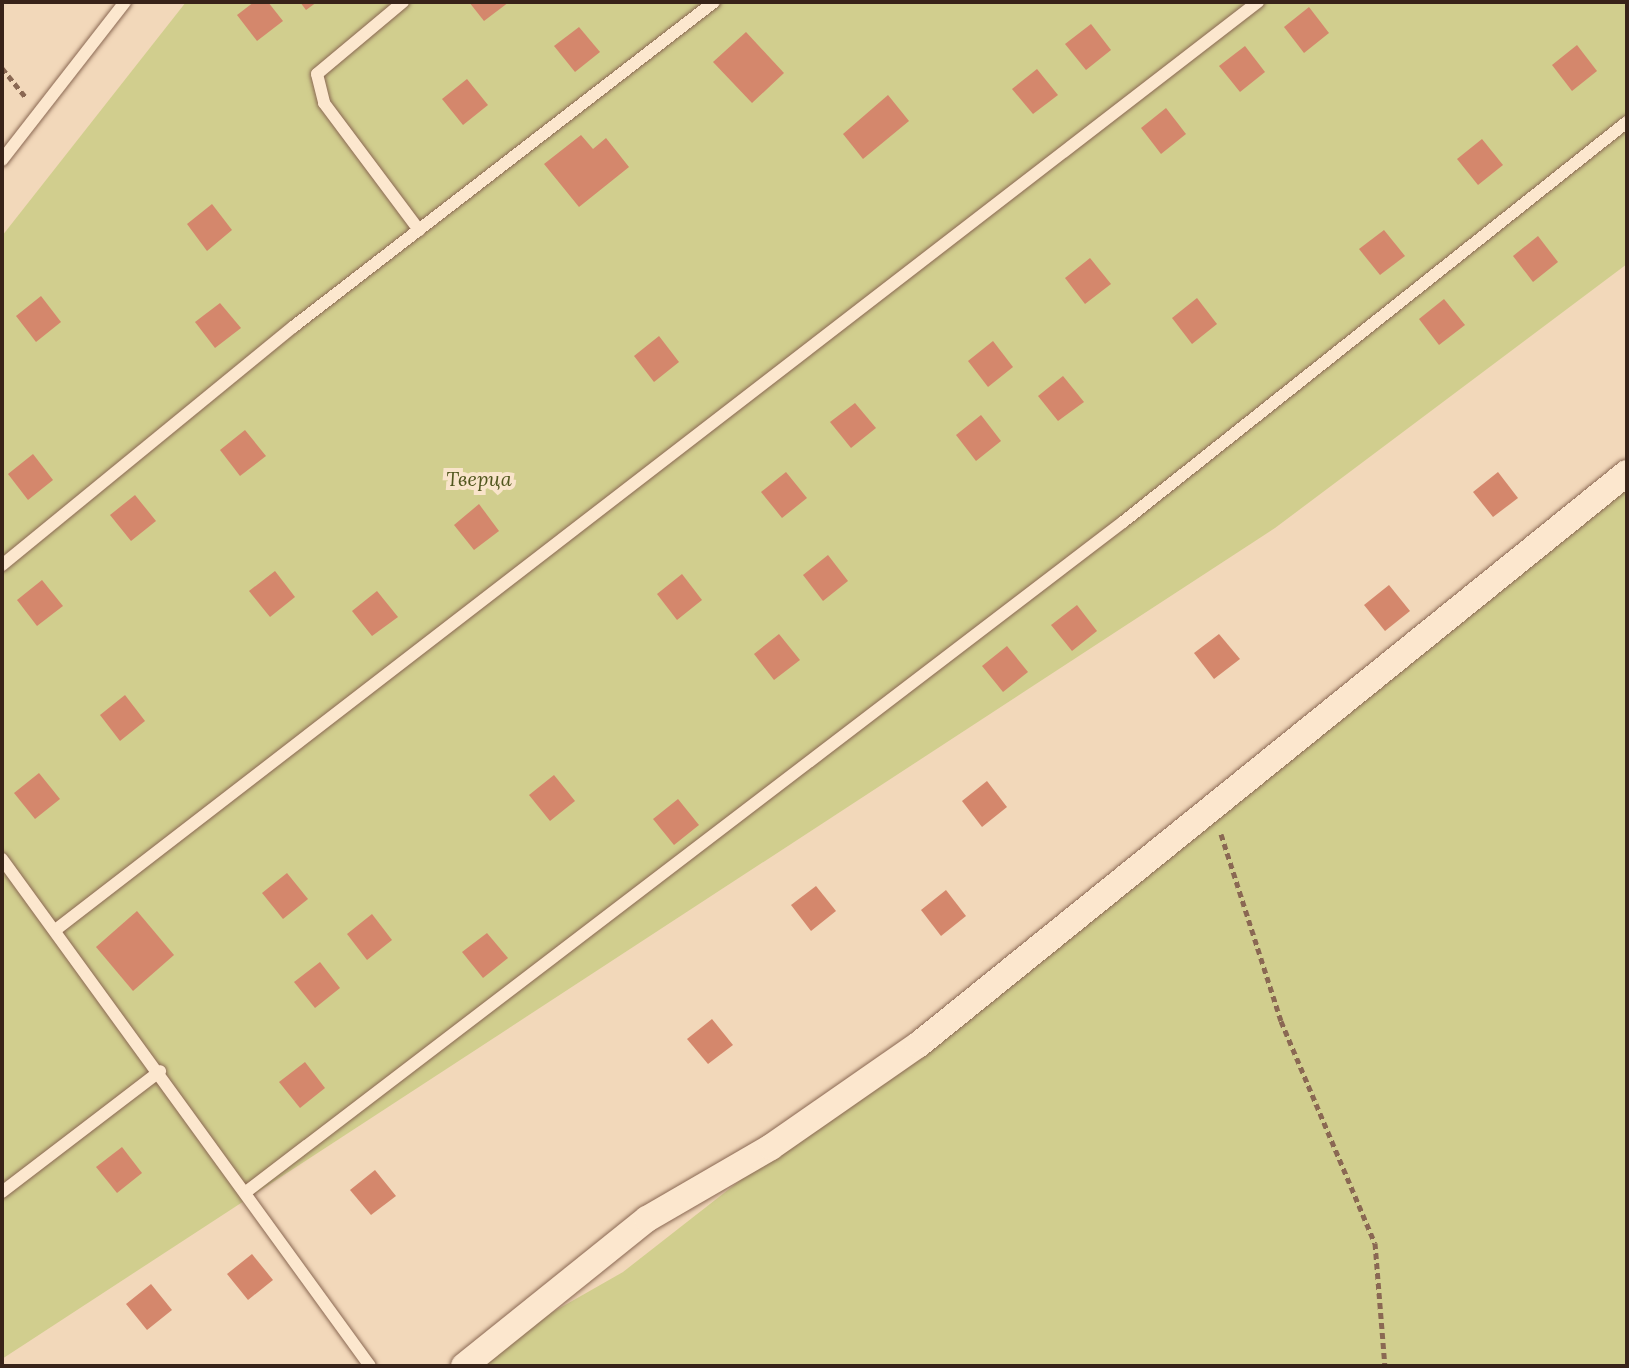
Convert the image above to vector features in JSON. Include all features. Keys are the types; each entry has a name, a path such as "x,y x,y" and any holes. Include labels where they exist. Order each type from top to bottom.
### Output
{"street":[{"path":"464,1366 647,1219 771,1147 918,1045 1627,473"}],"lane":[{"path":"2,160 125,2"},
{"path":"403,2 317,74 324,103 419,230"},
{"path":"2,565 419,230 714,2"},
{"path":"58,928 1258,2"},
{"path":"246,1192 1123,522 1627,122"},
{"path":"2,859 58,928 370,1366"},
{"path":"2,1192 160,1071"}],"path":[{"path":"2,68 38,113"},
{"path":"1213,810 1281,1021 1375,1243 1385,1366"}],"green space":[{"name":"Тверца","path":"186,2 1627,2 1627,264 1275,528 2,1359 2,236"},
{"path":"1627,487 1627,1366 458,1366 623,1272"}],"building":[{"path":"254,2 268,2 283,21 257,41 237,15"},
{"path":"300,2 317,2 306,10"},
{"path":"469,2 509,2 484,21"},
{"path":"1309,7 1329,33 1304,53 1284,27"},
{"path":"1091,24 1111,50 1086,70 1065,44"},
{"path":"579,27 600,52 575,72 554,46"},
{"path":"746,32 784,73 752,103 713,62"},
{"path":"1577,45 1597,71 1572,91 1552,65"},
{"path":"1245,46 1265,72 1240,92 1219,66"},
{"path":"1037,69 1058,95 1033,114 1012,89"},
{"path":"467,79 488,105 463,125 442,99"},
{"path":"888,95 909,121 863,159 843,134"},
{"path":"1166,108 1186,134 1161,154 1141,128"},
{"path":"581,135 593,149 606,138 629,167 579,207 544,164"},
{"path":"1482,139 1503,165 1478,185 1457,159"},
{"path":"212,204 232,230 207,251 187,224"},
{"path":"1384,230 1405,256 1380,275 1359,249"},
{"path":"1538,236 1558,262 1533,282 1513,256"},
{"path":"1090,258 1111,284 1085,304 1065,278"},
{"path":"41,296 61,322 36,342 16,316"},
{"path":"1197,298 1217,324 1192,344 1172,318"},
{"path":"1444,299 1465,325 1439,345 1419,319"},
{"path":"220,303 241,328 215,348 195,322"},
{"path":"659,336 679,362 654,382 634,356"},
{"path":"993,341 1013,367 988,387 968,361"},
{"path":"1063,376 1084,402 1058,421 1038,396"},
{"path":"855,403 876,428 851,448 830,422"},
{"path":"981,415 1001,441 976,461 956,435"},
{"path":"245,430 266,456 240,476 220,450"},
{"path":"33,454 53,480 28,500 8,474"},
{"path":"786,472 807,498 782,518 761,492"},
{"path":"1498,472 1518,498 1493,517 1473,492"},
{"path":"135,495 156,521 131,541 110,515"},
{"path":"479,504 499,531 474,550 454,525"},
{"path":"828,555 848,581 823,601 803,575"},
{"path":"275,571 295,597 270,617 249,591"},
{"path":"682,574 702,600 677,620 657,594"},
{"path":"42,580 63,606 37,626 17,600"},
{"path":"1389,585 1410,611 1385,631 1364,605"},
{"path":"377,591 398,617 372,636 352,611"},
{"path":"1077,605 1097,631 1072,651 1051,625"},
{"path":"779,634 800,660 774,680 754,654"},
{"path":"1219,634 1240,659 1214,679 1194,653"},
{"path":"1007,646 1028,672 1003,692 982,666"},
{"path":"125,695 145,721 120,741 100,715"},
{"path":"39,773 60,799 35,819 14,793"},
{"path":"554,775 575,801 550,821 529,795"},
{"path":"987,781 1007,807 982,827 962,801"},
{"path":"678,799 699,825 674,845 653,819"},
{"path":"287,873 308,899 283,919 262,893"},
{"path":"816,886 836,911 811,931 791,905"},
{"path":"946,890 966,916 941,936 921,910"},
{"path":"137,911 174,955 133,991 96,947"},
{"path":"372,914 392,940 367,960 347,934"},
{"path":"487,933 508,958 483,978 462,952"},
{"path":"320,962 340,988 315,1008 294,982"},
{"path":"712,1019 733,1045 708,1064 687,1039"},
{"path":"305,1062 325,1088 300,1108 279,1082"},
{"path":"122,1147 142,1173 117,1193 96,1167"},
{"path":"375,1170 396,1196 371,1215 350,1190"},
{"path":"252,1254 273,1280 248,1300 227,1274"},
{"path":"151,1284 172,1310 147,1330 126,1304"}]}
